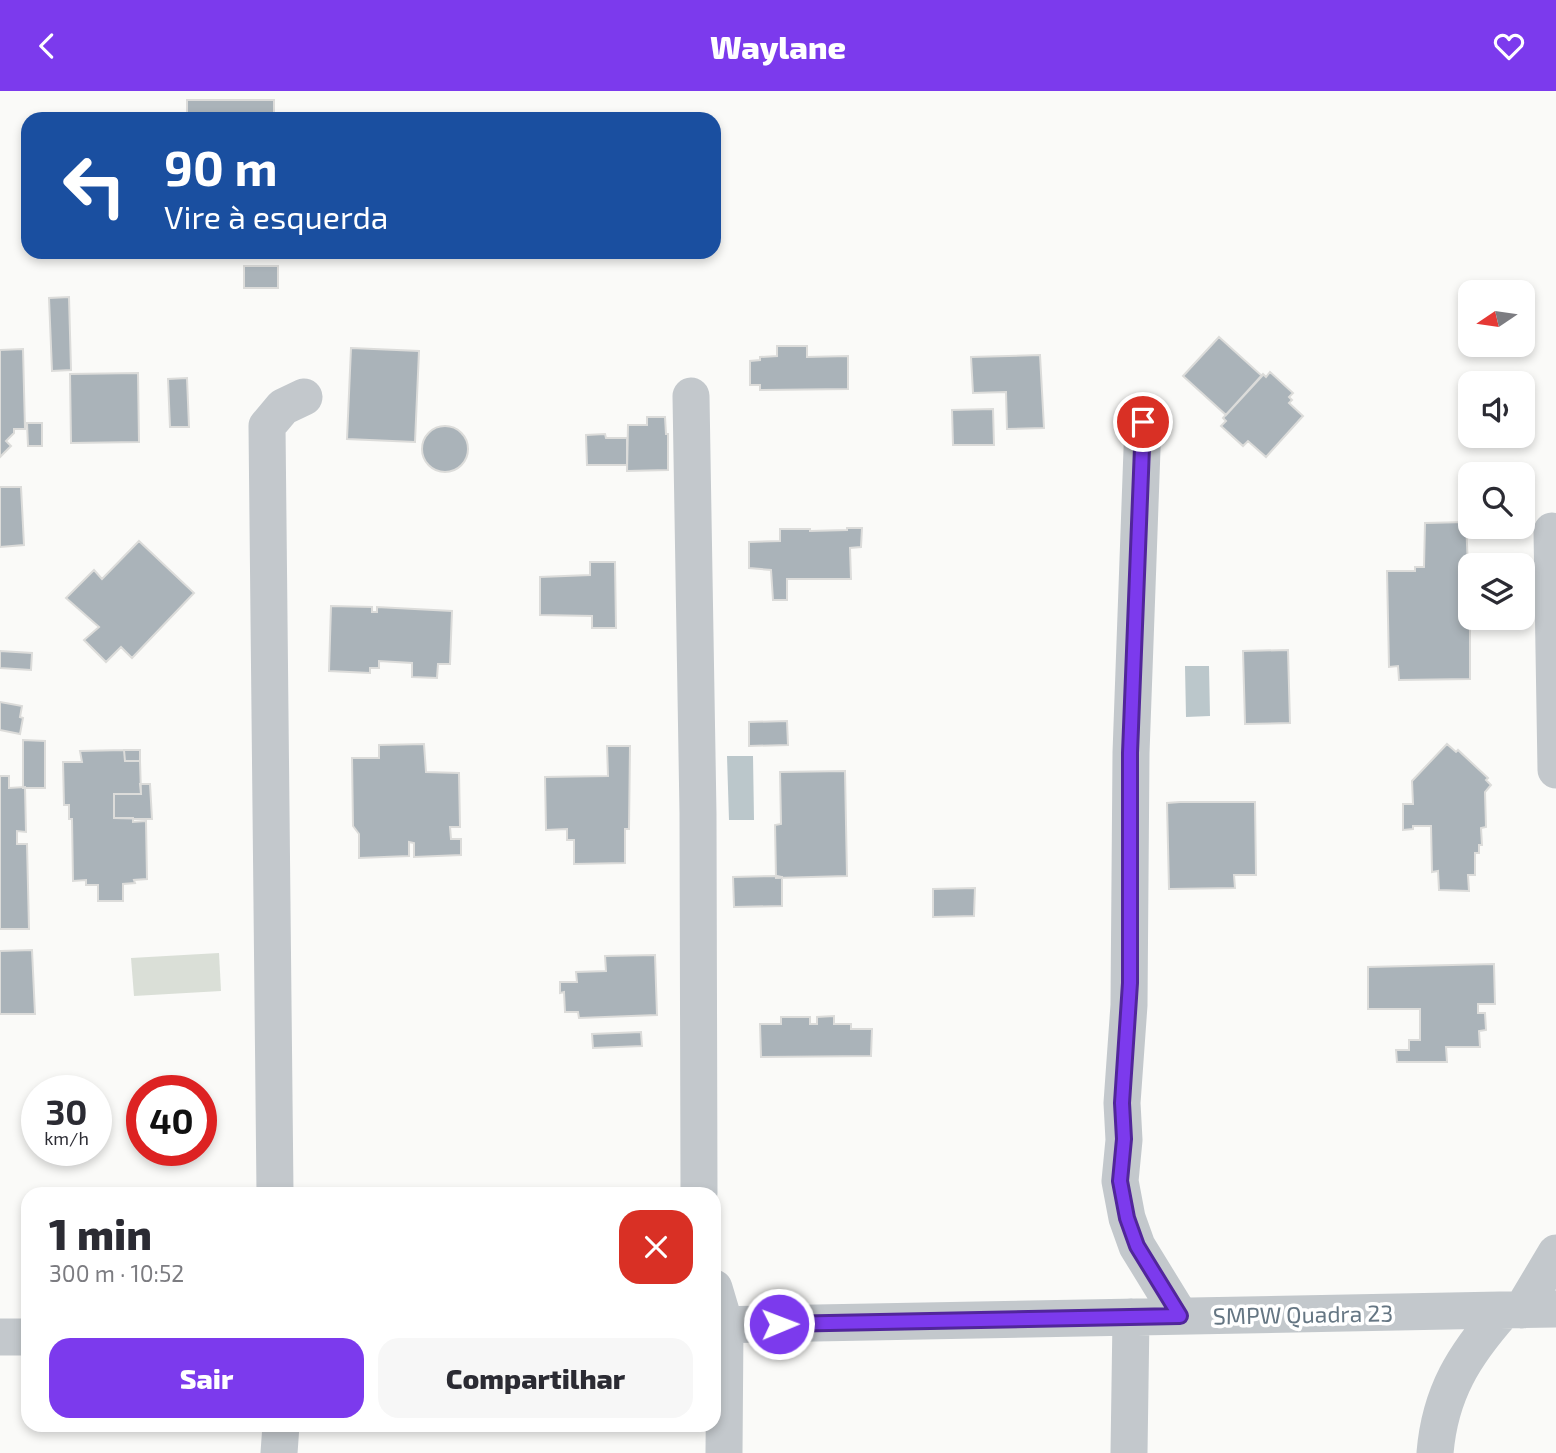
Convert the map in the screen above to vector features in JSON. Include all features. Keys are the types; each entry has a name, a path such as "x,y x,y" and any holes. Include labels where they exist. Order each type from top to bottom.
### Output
{"street":[{"path":"691,396 698,814 699,1187"},
{"path":"275,1187 267,426 283,407 304,397"},
{"path":"1143,422 1130,753 1128,1041 1122,1103 1124,1139 1120,1181 1127,1218 1137,1246 1180,1316"},
{"path":"1552,531 1556,771"},
{"path":"1435,1453 1441,1409 1452,1382 1476,1341 1527,1310 1556,1253"},
{"name":"SMPW Quadra 23","path":"721,1325 1527,1310"},
{"path":"1129,1453 1131,1317"},
{"path":"0,1337 21,1337"},
{"path":"721,1376 724,1453"},
{"path":"279,1453 280,1432"}],"shaded area":[{"path":"1185,666 1209,666 1210,716 1186,717"},
{"path":"727,756 753,756 754,820 729,820"},
{"path":"219,953 221,991 134,996 131,958"}],"building":[{"path":"187,100 274,100 274,112 187,112"},
{"path":"244,266 278,266 278,288 244,288"},
{"path":"69,297 71,370 52,371 49,298"},
{"path":"1219,337 1262,376 1226,415 1183,376"},
{"path":"777,346 807,346 807,357 848,356 848,389 760,390 760,385 750,385 750,361 760,360 760,357 777,356"},
{"path":"351,348 419,351 415,442 347,439"},
{"path":"23,349 25,429 14,429 14,433 6,441 11,446 0,457 0,350"},
{"path":"1040,355 1044,428 1007,429 1006,392 973,393 971,357"},
{"path":"1270,372 1293,393 1289,397 1292,400 1289,403 1303,416 1266,457 1248,441 1243,446 1221,426 1226,421 1223,418 1263,374 1266,377"},
{"path":"138,373 139,442 71,443 70,374"},
{"path":"187,378 189,427 170,427 168,379"},
{"path":"993,409 994,445 953,445 952,410"},
{"path":"647,417 665,417 668,470 627,471 628,425 647,425"},
{"path":"27,423 42,423 42,446 28,446"},
{"path":"445,426 461,433 468,449 461,465 445,472 429,465 422,449 429,433"},
{"path":"605,434 606,438 627,438 627,465 587,465 586,435"},
{"path":"0,487 21,487 24,545 0,547"},
{"path":"1458,522 1458,539 1467,539 1467,553 1458,553 1458,630 1470,630 1470,679 1399,680 1398,666 1389,667 1387,571 1415,571 1415,567 1424,567 1425,523"},
{"path":"862,528 861,547 850,548 851,579 787,579 787,600 773,600 771,570 749,568 749,542 780,541 780,529 810,531"},
{"path":"139,541 194,593 132,658 121,647 106,662 84,640 99,627 66,598 94,570 102,579"},
{"path":"590,562 615,562 616,628 592,628 592,616 540,615 540,577 590,575"},
{"path":"331,606 372,607 372,612 377,612 377,607 452,611 450,664 438,664 437,678 412,677 412,663 379,661 379,668 370,668 370,673 329,671"},
{"path":"1288,650 1290,723 1245,724 1243,651"},
{"path":"0,651 32,653 31,670 0,668"},
{"path":"0,702 22,706 20,734 0,730"},
{"path":"787,721 788,745 749,746 749,722"},
{"path":"23,740 45,741 45,788 23,788"},
{"path":"424,744 426,772 459,773 460,827 450,827 451,839 461,839 461,855 414,857 414,843 409,842 409,856 359,858 359,834 353,826 352,758 379,758 379,745"},
{"path":"1447,744 1456,752 1458,750 1488,778 1486,780 1491,785 1485,792 1486,827 1481,828 1482,845 1479,845 1479,853 1475,853 1475,875 1468,875 1469,891 1439,890 1438,871 1432,872 1431,826 1413,826 1413,829 1403,830 1403,804 1413,804 1412,781"},
{"path":"607,746 630,746 629,829 625,829 625,863 574,864 574,840 567,840 567,829 546,830 545,777 608,776"},
{"path":"124,750 140,750 140,761 125,761"},
{"path":"124,750 125,761 140,761 141,794 114,794 114,818 133,818 133,822 146,821 147,879 123,884 123,901 98,901 98,885 86,885 86,880 73,881 72,819 69,819 69,805 64,805 63,762 82,762 80,751"},
{"path":"845,771 847,876 776,878 775,825 781,824 780,772"},
{"path":"0,776 9,776 9,788 25,787 26,832 17,831 17,844 27,844 29,929 0,929"},
{"path":"140,784 150,784 152,819 114,818 114,794 141,794"},
{"path":"1255,802 1256,875 1234,875 1235,888 1169,889 1167,803"},
{"path":"733,877 782,877 782,906 734,907"},
{"path":"975,888 974,916 933,917 933,889"},
{"path":"32,950 35,1014 0,1014 0,951"},
{"path":"655,955 657,1015 579,1018 578,1012 565,1012 564,992 560,993 560,982 577,982 576,972 606,971 605,956"},
{"path":"1494,964 1495,1004 1478,1004 1478,1013 1485,1013 1486,1030 1479,1031 1480,1047 1446,1047 1447,1062 1397,1062 1396,1050 1409,1050 1409,1040 1420,1040 1420,1009 1368,1009 1368,967"},
{"path":"834,1016 834,1024 851,1024 851,1029 872,1029 871,1056 761,1057 760,1024 781,1024 781,1017 810,1017 810,1024 817,1024 817,1017"},
{"path":"641,1032 642,1046 593,1048 592,1034"}],"route":[{"path":"779,1324 1180,1316 1137,1246 1127,1218 1120,1181 1130,983 1130,753 1143,422"}]}
